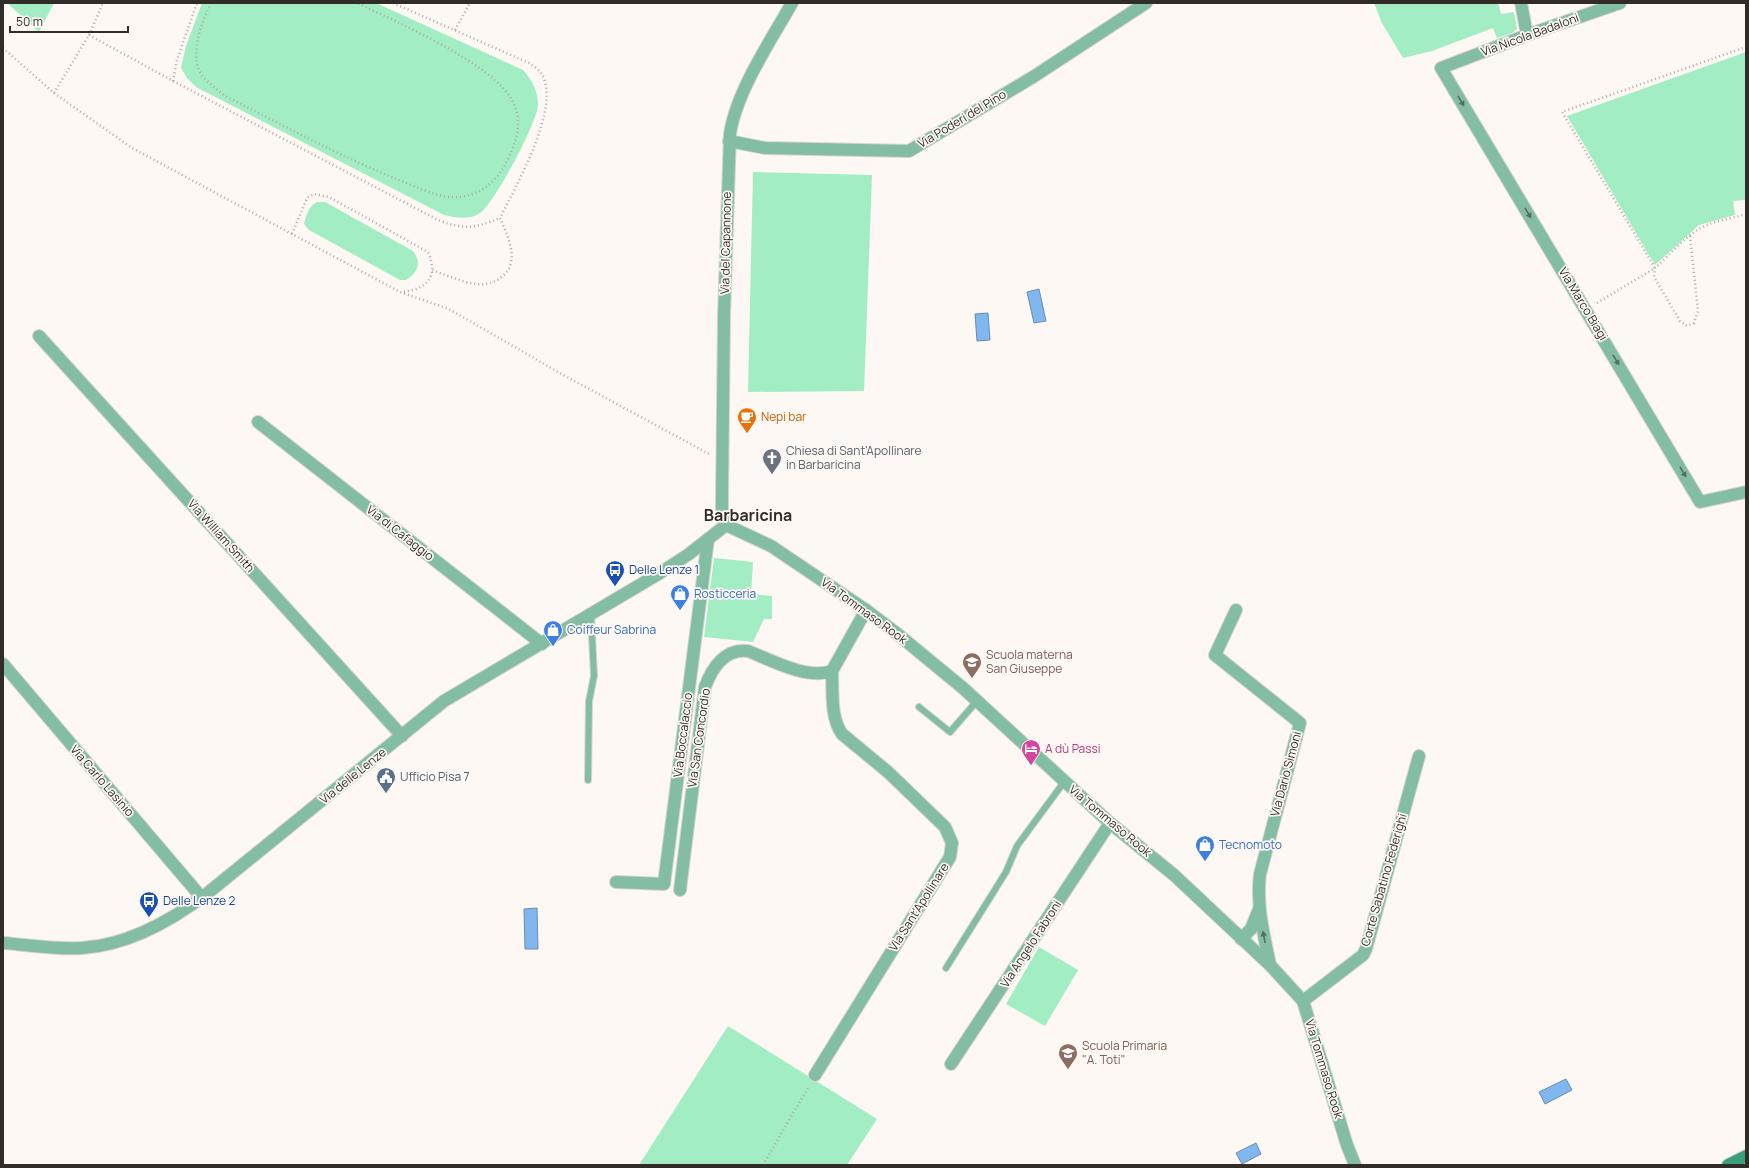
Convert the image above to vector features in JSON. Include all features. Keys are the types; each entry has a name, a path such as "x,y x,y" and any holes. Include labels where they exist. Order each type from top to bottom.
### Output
{"street":[{"name":"Via del Capannone","path":"726,525 722,517 722,462 729,141 731,124 741,96 792,3"},
{"name":"Via Poderi del Pino","path":"729,141 765,148 908,151 1033,77 1146,3"},
{"path":"1521,3 1528,35"},
{"name":"Via Nicola Badaloni","path":"1441,68 1528,35 1620,3"},
{"name":"Via Marco Biagi","path":"1441,68 1700,502 1746,492"},
{"name":"Via William Smith","path":"39,336 402,736"},
{"name":"Via di Cafaggio","path":"258,422 542,644"},
{"name":"Via delle Lenze","path":"3,943 67,948 104,945 125,939 152,927 202,898 444,701 591,615 689,554 726,525"},
{"name":"Via Tommaso Rook","path":"726,525 771,546 866,610 895,632 977,701 1110,823 1174,875 1270,965 1303,1001 1347,1145 1355,1165"},
{"name":"Via Boccalaccio","path":"616,882 664,884 708,538"},
{"path":"832,671 866,610"},
{"name":"Via Dario Simoni","path":"1236,610 1215,655 1300,723 1260,874 1258,894 1259,910 1270,965"},
{"name":"Via San Concordio","path":"680,890 705,687 716,665 728,654 741,650 748,651 804,672 817,673 832,671"},
{"name":"Via Carlo Lasinio","path":"3,664 202,898"},
{"name":"Via Sant'Apollinare","path":"815,1075 950,857 953,848 950,835 941,822 888,772 842,734 838,728 835,718 832,671"},
{"name":"Corte Sabatino Federighi","path":"1303,1001 1363,955 1366,949 1419,756"},
{"name":"Via Angelo Fabroni","path":"951,1064 1110,823"},
{"name":"Via Dario Simoni","path":"1241,939 1252,926 1259,910"},
{"path":"1728,1165 1746,1156"}],"lane":[{"path":"588,780 589,701 594,676 591,615"},
{"path":"919,707 950,732 977,701"},
{"path":"946,968 1006,872 1017,846 1064,782"}],"path":[{"path":"54,93 88,34 103,3"},
{"path":"173,81 176,60 197,3"},
{"path":"211,3 200,29 196,47 197,62 201,74 210,84 225,96 349,158 422,189 449,196 464,197 478,193 490,184 502,170 512,151 518,134 518,119 514,103 506,90 466,60 402,24 357,3"},
{"path":"88,34 173,81 440,222 459,228 471,228 500,218 535,145 543,121 546,94 545,83 541,74 529,63 393,3"},
{"path":"455,30 470,3"},
{"path":"1690,236 1698,311 1694,323 1687,326 1680,321 1654,276 1655,268 1562,112 1746,47"},
{"path":"3,48 54,93 132,148 400,292 449,309 558,372 722,462"},
{"path":"292,234 307,198 314,194 329,197 428,252 432,262 432,270 424,286 415,290 400,292"},
{"path":"1586,310 1655,268 1690,236 1709,224 1746,214"},
{"path":"432,270 477,284 488,284 503,276 511,265 512,252 510,242 500,218"},
{"path":"763,1165 815,1075"}],"green space":[{"path":"7,3 54,3 39,32"},
{"path":"202,3 376,3 523,70 536,90 538,105 536,114 531,128 505,179 487,206 480,213 472,217 458,218 444,215 196,87 187,78 181,68 186,46"},
{"path":"1374,3 1498,3 1501,14 1514,12 1517,29 1512,33 1497,38 1493,28 1432,51 1403,58 1382,23"},
{"path":"1746,52 1746,200 1733,201 1735,215 1699,225 1655,265 1567,116"},
{"path":"753,172 872,175 864,391 748,392"},
{"path":"317,202 325,202 413,251 416,255 418,263 416,270 406,280 400,280 309,230 304,224 310,208"},
{"path":"714,558 753,562 751,594 772,596 772,619 764,619 753,642 704,637"},
{"path":"1039,947 1078,970 1045,1026 1006,1004"},
{"path":"728,1026 877,1119 847,1165 639,1165"}],"water":[{"path":"1039,289 1046,321 1034,323 1027,292"},
{"path":"988,313 990,340 977,341 975,314"},
{"path":"537,908 538,949 525,949 524,909"},
{"path":"1566,1079 1572,1090 1545,1104 1539,1092"},
{"path":"1256,1143 1261,1154 1242,1164 1236,1153"}],"place":[{"name":"Nepi bar","path":"747,434"},
{"name":"Chiesa di Sant'Apollinare in Barbaricina","path":"772,475"},
{"name":"Delle Lenze 1","path":"615,587"},
{"name":"Rosticceria","path":"680,611"},
{"name":"Coiffeur Sabrina","path":"553,647"},
{"name":"Scuola materna San Giuseppe","path":"972,679"},
{"name":"A dù Passi","path":"1031,766"},
{"name":"Ufficio Pisa 7","path":"386,794"},
{"name":"Tecnomoto","path":"1205,862"},
{"name":"Delle Lenze 2","path":"149,918"},
{"name":"Scuola Primaria \"A. Toti\"","path":"1068,1070"}],"district":[{"name":"Barbaricina","path":"748,515"}]}
